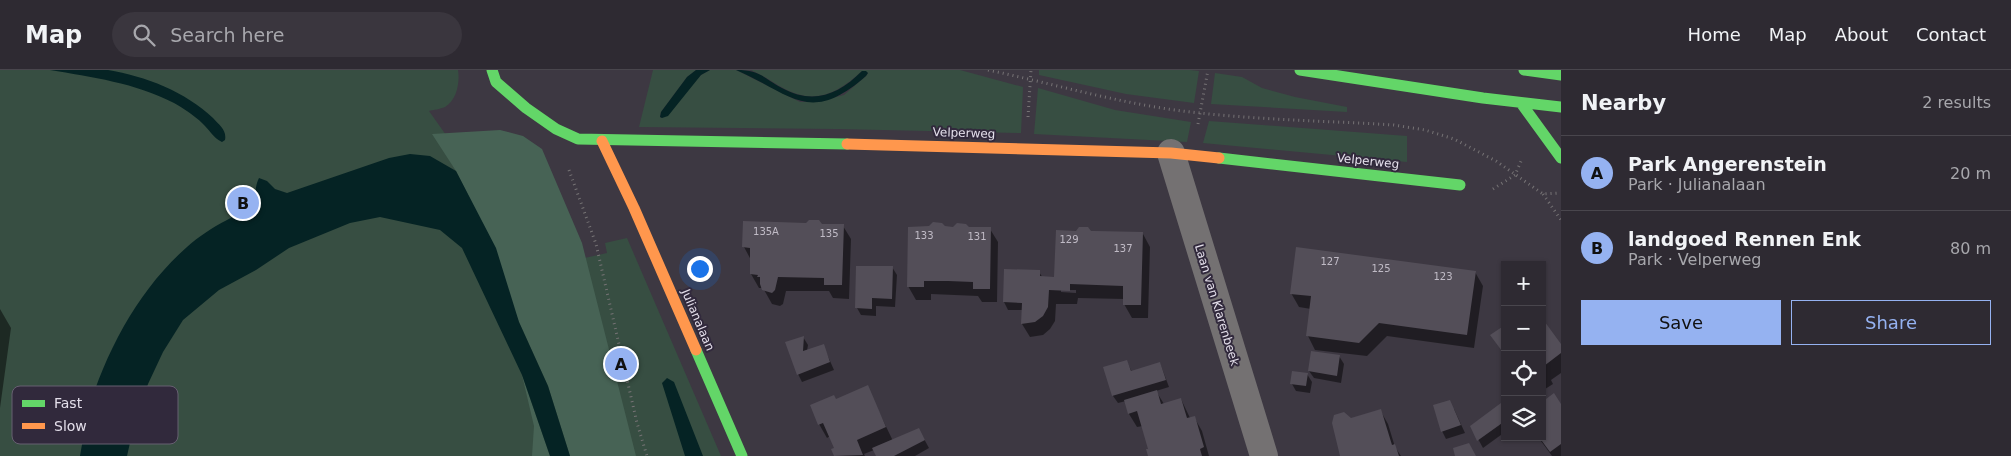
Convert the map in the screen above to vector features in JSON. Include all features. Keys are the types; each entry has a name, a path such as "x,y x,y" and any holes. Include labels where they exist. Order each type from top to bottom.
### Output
{"street":[{"name":"Velperweg","path":"492,70 496,82 526,108 556,130 578,139 602,141 946,146 1171,153 1460,184"},
{"path":"1300,70 1521,104 1561,108"},
{"path":"1524,70 1561,75"},
{"path":"1521,104 1561,158"},
{"name":"Julianalaan","path":"602,141 634,208 742,456"},
{"name":"Laan van Klarenbeek","path":"1171,153 1264,456"}],"path":[{"path":"988,70 1137,104 1200,113 1394,125 1425,130 1454,139 1496,161 1543,194 1561,220"},
{"path":"1031,70 1031,80"},
{"path":"1200,113 1208,70"},
{"path":"556,130 596,244 637,423 647,456"},
{"path":"1543,194 1561,193"}],"shaded area":[{"path":"0,70 458,70 458,85 452,100 445,107 429,111 446,135 526,271 607,253 605,243 627,238 721,456 0,456"},
{"path":"50,70 108,70 136,76 164,86 190,100 213,118 224,130 225,140 222,142 219,140 192,115 174,103 144,90 81,75"},
{"path":"653,70 696,70 687,77 661,112 660,117 662,118 701,75 710,70 736,70 800,102 816,102 844,95 868,73 862,71 835,91 817,96 807,96 785,89 751,70 960,70 1023,87 1021,133 639,127"},
{"path":"696,70 710,70 701,75 668,116 660,117 661,112 687,77"},
{"path":"736,70 756,73 782,88 804,96 825,95 844,86 862,71 868,73 846,91 830,100 815,102 801,101 787,96"},
{"path":"1039,70 1199,71 1194,103 1126,94 1039,75"},
{"path":"1215,73 1242,77 1262,88 1295,97 1347,107 1347,112 1211,104"},
{"path":"1038,88 1115,110 1191,122 1187,142 1034,134"},
{"path":"1209,121 1407,136 1407,162 1203,143"},
{"path":"500,130 523,136 542,149 582,243 636,456 570,456 548,386 519,322 468,195 456,171 432,134"},
{"path":"410,154 430,156 456,171 496,248 519,322 548,386 570,456 550,456 522,375 462,248 440,230 380,217 350,223 289,248 256,270 219,290 183,320 163,352 147,386 96,386 126,322 154,282 191,243 250,206 254,200 259,178 267,181 275,189 287,193 389,158"},
{"path":"522,375 550,456 532,456 534,426"},
{"path":"667,378 674,382 703,456 685,456 662,383"},
{"path":"82,444 130,444 127,456 80,456"}],"building":[{"path":"809,220 819,220 822,224 844,224 842,285 824,285 824,278 778,277 775,290 772,293 762,290 760,277 750,274 750,248 742,247 743,221 806,223"},
{"path":"933,222 953,227 957,223 966,224 969,227 991,227 990,289 973,289 973,282 948,281 924,281 924,287 907,287 908,227 929,226"},
{"path":"1079,227 1088,227 1091,231 1143,232 1141,305 1123,305 1123,286 1070,284 1070,291 1049,290 1048,307 1043,316 1035,322 1021,324 1022,303 1003,302 1004,269 1040,270 1040,276 1054,277 1056,230 1076,231"},
{"path":"1296,247 1476,271 1467,335 1379,323 1359,343 1306,336 1311,296 1290,294"},
{"path":"856,266 893,266 892,299 872,298 872,309 855,308"},
{"path":"1546,323 1561,344 1561,353 1546,364"},
{"path":"1501,328 1501,350 1490,335"},
{"path":"804,336 803,351 824,344 830,362 797,375 785,342"},
{"path":"1311,351 1340,355 1337,376 1308,371"},
{"path":"1127,360 1131,371 1160,362 1166,380 1112,396 1103,367"},
{"path":"1292,371 1308,373 1306,386 1290,384"},
{"path":"868,385 886,427 857,440 863,455 834,456 831,449 834,448 823,423 818,425 810,405 834,395 836,399"},
{"path":"1157,390 1161,404 1181,398 1187,418 1195,416 1204,447 1200,449 1202,456 1148,456 1146,449 1148,449 1137,411 1128,414 1124,400"},
{"path":"1554,393 1561,404 1561,444 1550,452 1542,441 1546,441 1546,399"},
{"path":"1450,400 1461,425 1441,432 1433,405"},
{"path":"1501,403 1501,424 1477,441 1470,426"},
{"path":"1381,409 1392,445 1395,444 1399,456 1340,456 1332,423 1334,415 1344,412 1351,418"},
{"path":"919,428 925,440 894,456 876,456 872,448"},
{"path":"1469,443 1476,456 1455,456 1453,448"}],"traffic: fast":[{"path":"492,70 496,82 526,108 556,129 578,139 847,144"},
{"path":"1300,70 1483,98 1561,107"},
{"path":"1524,70 1561,75"},
{"path":"1521,103 1561,158"},
{"path":"1219,158 1460,185"},
{"path":"696,350 742,456"}],"traffic: slow":[{"path":"602,141 634,208 696,350"},
{"path":"847,144 1171,153 1219,158"}],"place":[{"name":"landgoed Rennen Enk","path":"243,203"},
{"name":"Park Angerenstein","path":"621,364"}]}
